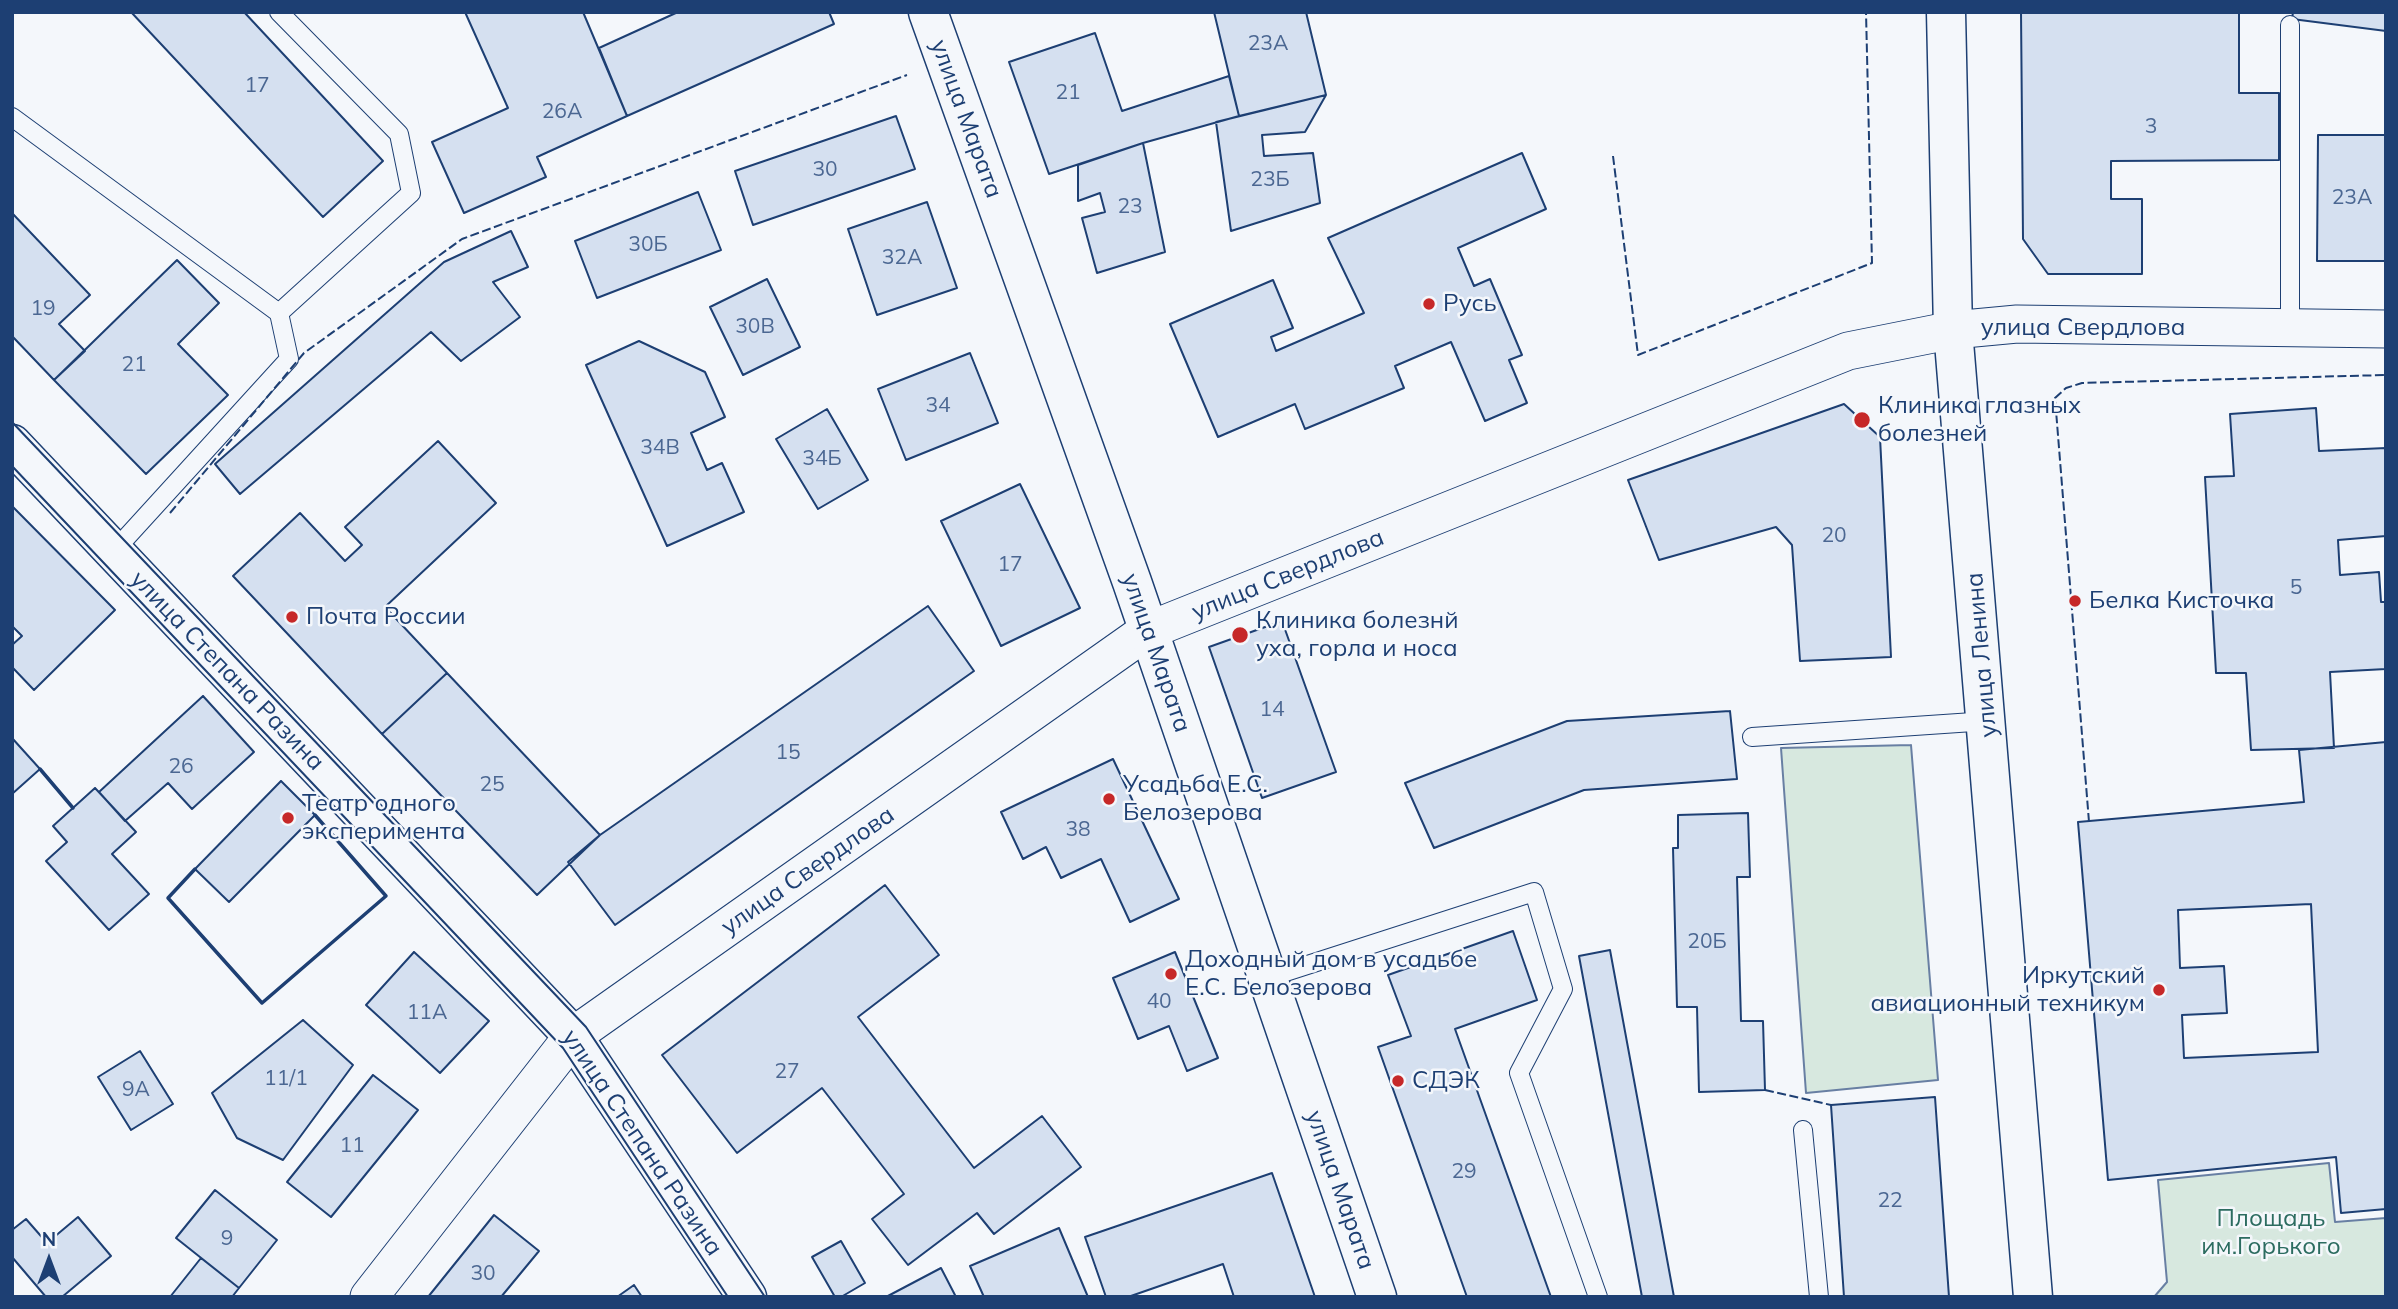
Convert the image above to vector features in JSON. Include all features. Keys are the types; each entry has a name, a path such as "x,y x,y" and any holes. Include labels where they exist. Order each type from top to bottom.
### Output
{"main road":[{"name":"улица Марата","path":"928,12 1147,631 1377,1297"},
{"name":"улица Ленина","path":"1946,12 1953,330 1988,721 2033,1297"},
{"name":"улица Степана Разина","path":"13,447 573,1035 747,1297"}],"street":[{"name":"улица Свердлова","path":"369,1297 573,1035 1147,631 1849,351 1953,330 2017,324 2386,329"}],"lane":[{"path":"279,12 399,134 411,193 279,313"},
{"path":"2290,25 2290,329"},
{"path":"12,117 279,313 289,359 114,551"},
{"path":"1752,737 1988,721"},
{"path":"1267,978 1534,891 1563,989 1519,1073 1598,1297"},
{"path":"1803,1130 1819,1297"}],"green space":[{"path":"1911,745 1938,1080 1806,1093 1781,748"},
{"name":"Площадь им.Горького","path":"2329,1163 2335,1222 2386,1218 2386,1297 2154,1297 2167,1282 2158,1180"}],"building":[{"path":"131,12 244,12 383,161 323,217"},
{"path":"465,12 583,12 627,116 537,157 546,177 464,213 432,142 508,108"},
{"path":"678,12 829,12 834,24 627,116 599,48"},
{"path":"1214,12 1306,12 1326,95 1239,116"},
{"path":"2021,12 2239,12 2239,93 2279,93 2279,160 2111,161 2111,199 2142,199 2142,274 2048,274 2023,239"},
{"path":"2293,12 2386,12 2386,31 2292,19"},
{"path":"1095,33 1122,111 1229,76 1239,116 1143,143 1049,174 1009,62"},
{"path":"1326,95 1305,132 1262,135 1264,156 1313,153 1320,203 1231,231 1216,122"},
{"path":"896,116 915,169 753,225 735,171"},
{"path":"2318,135 2386,135 2386,261 2317,261"},
{"path":"1143,143 1165,252 1097,273 1082,218 1105,212 1100,193 1078,201 1078,165"},
{"name":"Русь","path":"1522,153 1546,209 1458,248 1474,286 1490,279 1522,355 1509,360 1527,403 1485,421 1451,342 1395,366 1404,388 1305,429 1295,404 1218,437 1170,324 1273,280 1293,328 1271,337 1276,351 1364,313 1328,238"},
{"path":"698,192 721,250 597,298 575,241"},
{"path":"927,202 957,288 877,315 848,229"},
{"path":"12,213 90,295 59,324 85,351 54,380 12,336"},
{"path":"511,231 528,267 493,282 520,317 461,361 431,332 240,494 215,464 444,262"},
{"path":"177,260 219,303 178,344 228,395 146,474 54,380"},
{"path":"767,279 800,347 743,375 710,307"},
{"path":"639,341 705,372 725,417 691,433 707,470 722,463 744,512 667,546 586,365"},
{"path":"970,353 998,423 906,460 878,389"},
{"path":"1844,404 1880,437 1891,657 1800,661 1792,545 1776,527 1659,560 1628,480"},
{"path":"2316,408 2319,451 2386,448 2386,536 2338,540 2340,575 2379,572 2381,602 2386,602 2386,669 2330,672 2334,748 2251,750 2246,673 2216,673 2205,477 2234,476 2230,414"},
{"path":"827,409 868,480 818,509 776,439"},
{"path":"438,441 496,503 385,607 447,673 382,734 233,576 300,513 345,561 362,545 345,527"},
{"path":"1020,484 1080,608 1001,646 941,521"},
{"path":"12,506 115,610 34,690 12,667 12,645 22,636 12,626"},
{"path":"928,606 974,671 615,925 568,862 600,835"},
{"path":"1282,621 1336,772 1262,798 1209,647"},
{"path":"447,673 600,835 537,895 382,734"},
{"path":"203,696 254,752 192,809 168,783 125,821 99,792"},
{"path":"1730,711 1737,779 1584,790 1434,848 1405,783 1567,721"},
{"path":"12,738 40,769 12,794"},
{"name":"Иркутский авиационный техникум","path":"2386,742 2386,1209 2341,1213 2336,1157 2108,1180 2078,822 2304,802 2299,750","holes":["2311,904 2318,1052 2184,1058 2182,1015 2227,1013 2224,966 2180,968 2178,910"]},
{"path":"1113,759 1179,899 1130,922 1101,859 1061,878 1046,847 1023,859 1001,812"},
{"path":"281,781 315,815 229,902 195,869"},
{"path":"95,788 136,832 112,854 149,894 109,930 46,861 67,842 53,826"},
{"path":"1748,813 1750,877 1737,877 1741,1021 1763,1021 1765,1090 1699,1092 1697,1007 1677,1007 1673,848 1678,848 1678,815"},
{"path":"885,885 939,955 858,1017 974,1168 1042,1116 1081,1167 994,1234 977,1213 908,1265 872,1219 904,1194 822,1088 737,1153 662,1055"},
{"path":"1513,931 1537,1000 1455,1029 1551,1297 1467,1297 1378,1047 1411,1036 1388,975"},
{"path":"1610,950 1674,1297 1642,1297 1579,956"},
{"path":"414,952 489,1021 440,1073 366,1005"},
{"path":"1175,952 1218,1058 1187,1071 1169,1026 1138,1039 1113,978"},
{"path":"303,1020 353,1065 283,1160 237,1138 212,1093"},
{"path":"140,1051 173,1104 131,1130 98,1077"},
{"path":"373,1075 418,1110 331,1217 287,1182"},
{"path":"1935,1097 1949,1297 1844,1297 1831,1105"},
{"path":"1272,1173 1315,1297 1234,1297 1223,1264 1128,1297 1106,1297 1085,1237"},
{"path":"215,1190 277,1240 239,1288 176,1238"},
{"path":"494,1215 539,1251 501,1297 428,1297"},
{"path":"78,1217 111,1256 62,1297 46,1297 12,1257 12,1230 26,1219 47,1243"},
{"path":"1059,1228 1088,1297 984,1297 970,1266"},
{"path":"841,1241 865,1283 841,1297 835,1297 812,1257"},
{"path":"201,1258 239,1288 232,1297 170,1297"},
{"path":"941,1268 956,1297 886,1297"},
{"path":"634,1285 642,1297 617,1297"}],"tram line":[{"path":"12,422 586,1027 765,1297"},
{"path":"12,466 563,1048 728,1297"}],"fence":[{"path":"1613,156 1638,355 1872,263 1866,12"},
{"path":"170,513 304,353 462,239 907,75"},
{"path":"2089,822 2055,398 2066,388 2082,383 2386,375"},
{"path":"1765,1090 1831,1105"}],"wall":[{"path":"40,769 73,808"},
{"path":"195,869 168,898 262,1003 386,896 315,815"}],"place":[{"name":"Русь","path":"1429,304"},
{"name":"Клиника глазных болезней","path":"1862,420"},
{"name":"Белка Кисточка","path":"2075,601"},
{"name":"Почта России","path":"292,617"},
{"name":"Клиника болезнй уха, горла и носа","path":"1240,635"},
{"name":"Усадьба Е.С. Белозерова","path":"1109,799"},
{"name":"Театр одного эксперимента","path":"288,818"},
{"name":"Доходный дом в усадьбе Е.С. Белозерова","path":"1171,974"},
{"name":"Иркутский авиационный техникум","path":"2159,990"},
{"name":"СДЭК","path":"1398,1081"}]}
